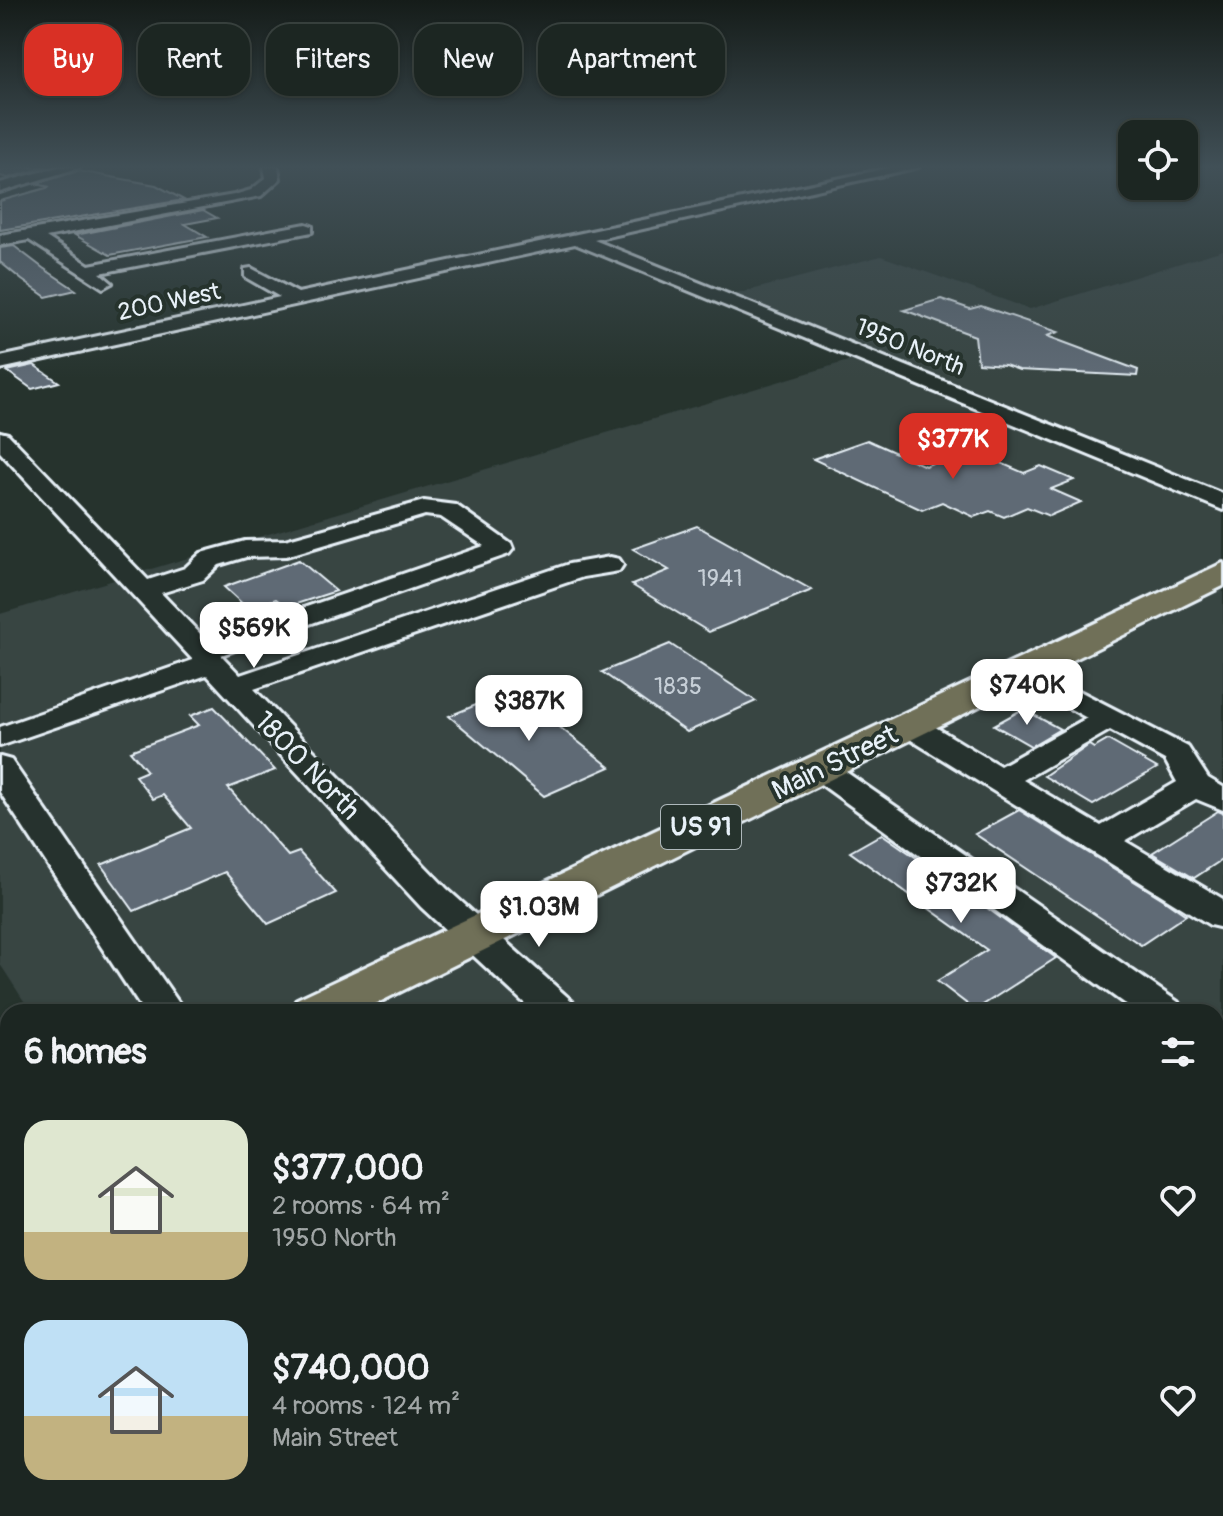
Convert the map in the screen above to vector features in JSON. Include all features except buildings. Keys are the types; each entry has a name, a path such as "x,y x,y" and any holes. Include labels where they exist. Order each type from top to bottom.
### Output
{"main road":[{"name":"Main Street","path":"332,1004 822,770 1223,573"}],"street":[{"path":"37,238 103,283"},
{"path":"86,271 260,238"},
{"name":"200 West","path":"0,363 291,297 583,238"},
{"name":"1950 North","path":"577,239 1223,503"},
{"path":"251,273 291,297"},
{"name":"1800 North","path":"0,439 140,591 434,898 550,1004"},
{"path":"0,737 500,549 447,510 424,508 286,548 234,552 210,559 194,574 140,591"},
{"path":"232,687 578,570 610,565"},
{"path":"1023,671 1177,754 1209,792 1099,842"},
{"path":"998,780 1110,718"},
{"path":"911,726 1099,842 1219,910"},
{"path":"0,767 160,1004"},
{"path":"822,770 1153,1004"}],"shaded area":[{"path":"1223,250 1223,1004 26,1004 0,964 0,614 878,352 736,294 881,256 1030,309"}],"waterway":[{"path":"498,251 560,238"}]}
